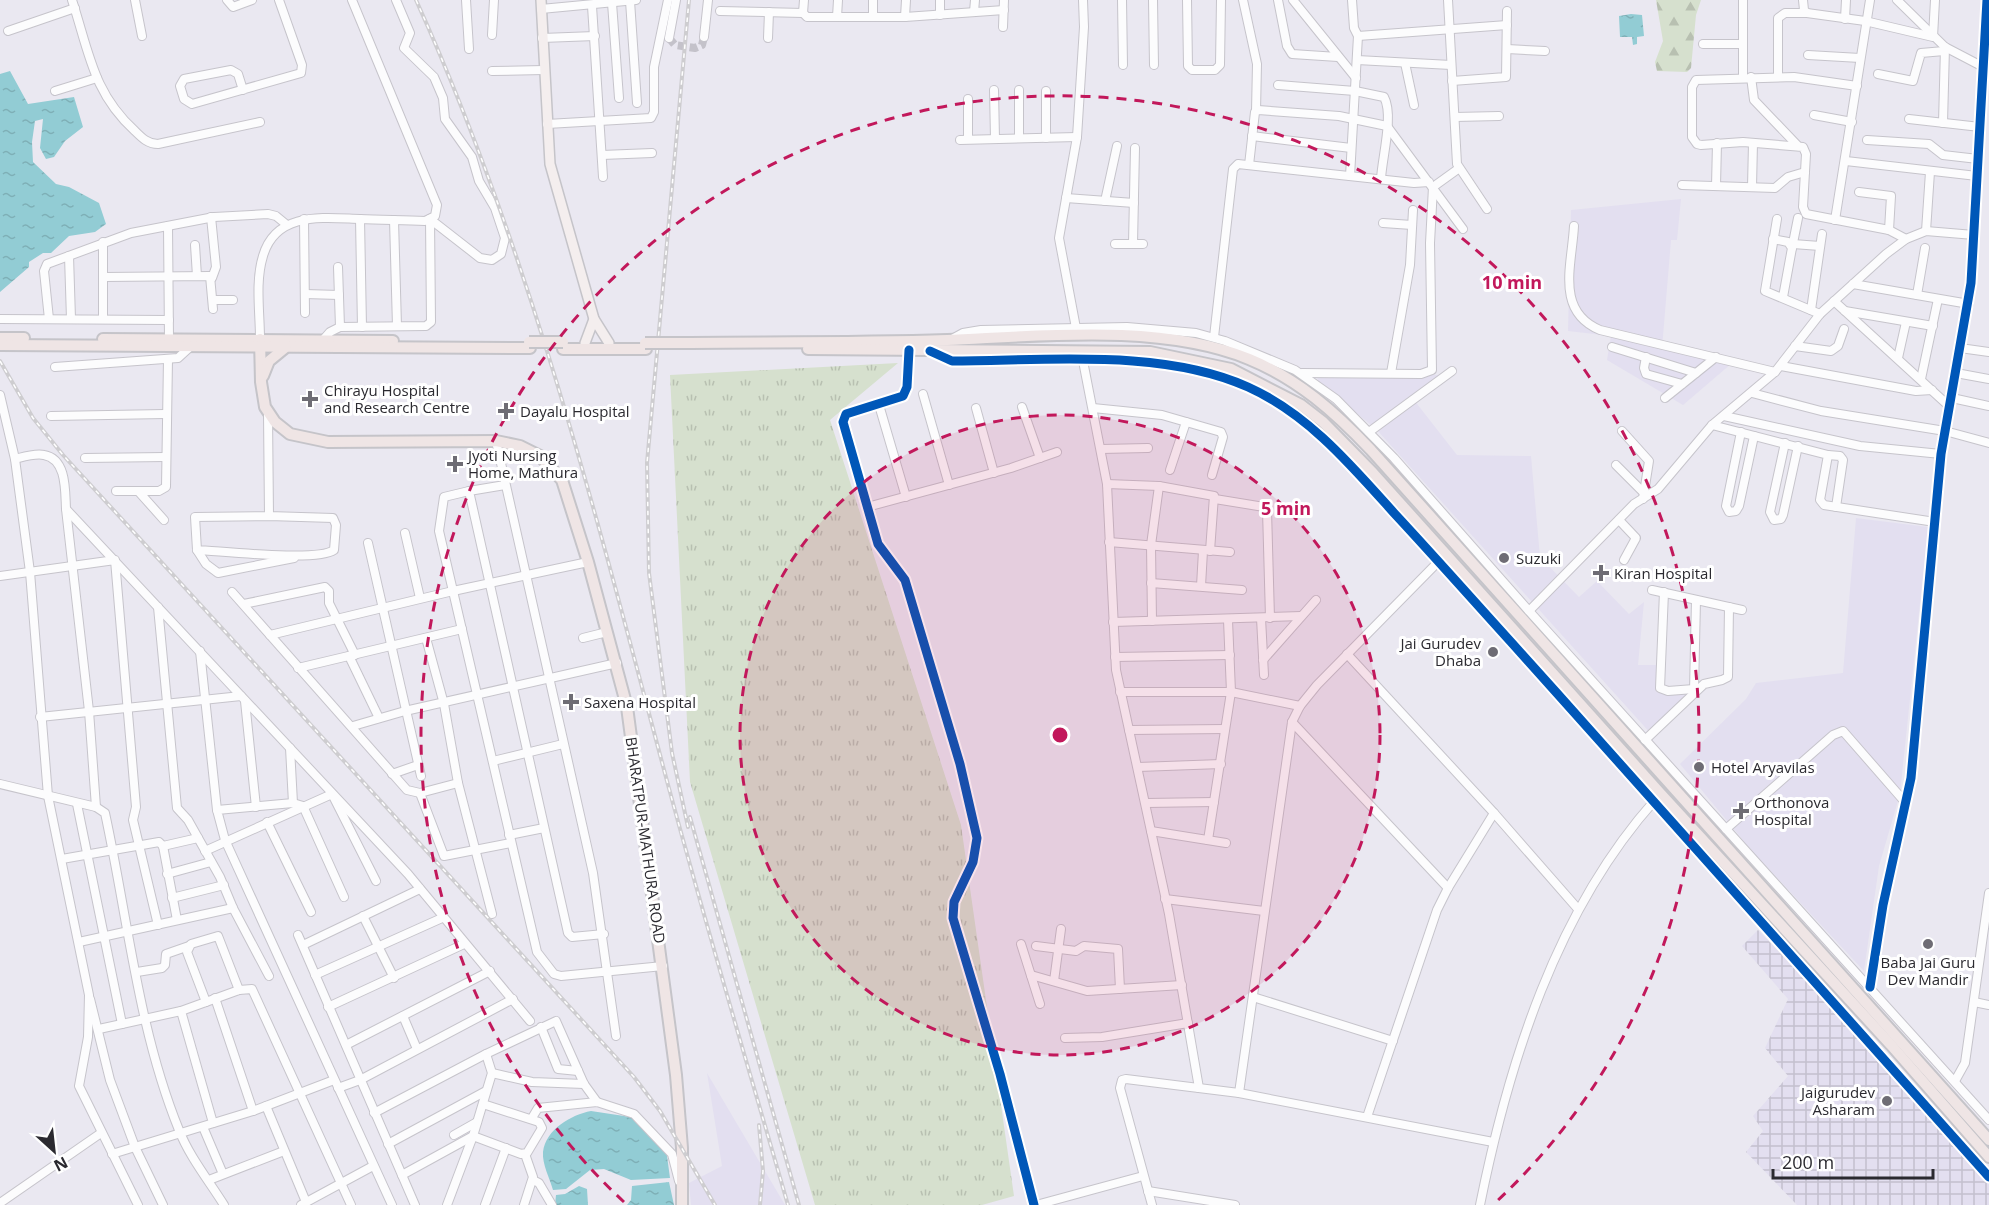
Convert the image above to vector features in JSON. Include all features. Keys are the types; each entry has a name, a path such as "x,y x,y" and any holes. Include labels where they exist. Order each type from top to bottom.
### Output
{"highway":[{"path":"674,346 1112,336 1163,338 1219,349 1248,358 1302,387 1325,404 1371,450 1989,1140"},
{"path":"0,338 169,339 260,343 286,347 529,345"},
{"path":"0,345 190,347 323,340 930,351 1084,350 1177,356 1231,369 1301,405 1323,422 1373,473 1989,1156"},
{"path":"260,343 261,382 268,414"},
{"path":"563,346 585,343 645,346"},
{"path":"261,382 269,361 286,347"},
{"name":"BHARATPUR-MATHURA ROAD","path":"268,414 281,429 290,434 316,441 496,441 530,451 555,469 566,488 617,663 631,726 663,966 679,1108 682,1205"},
{"path":"1694,808 1712,815"}],"main road":[{"path":"541,5 546,124 554,183 594,319 609,343"},
{"path":"585,343 594,319"}],"street":[{"path":"135,0 142,36"},
{"path":"226,0 233,8 252,0"},
{"path":"243,90 238,74 231,70 184,79 180,86 184,99 192,104 243,90 301,73 302,65 279,0"},
{"path":"260,343 259,275 263,255 269,242 288,225 318,216 394,220 430,219 435,216 437,205 352,0"},
{"path":"396,0 410,33 404,48 435,77 443,98 445,118 470,153 479,181 495,208 505,238 501,254 492,261 480,258 430,219"},
{"path":"466,0 469,49"},
{"path":"492,35 494,0"},
{"path":"541,5 592,6 636,0"},
{"path":"546,124 651,118 654,112 654,67 668,0"},
{"path":"669,38 676,0"},
{"path":"704,37 708,0"},
{"path":"803,13 804,0"},
{"path":"837,17 838,0"},
{"path":"873,0 873,17"},
{"path":"905,17 906,0"},
{"path":"940,0 940,15"},
{"path":"974,12 975,0"},
{"path":"1003,27 1004,0"},
{"path":"1076,328 1059,238 1077,136 1084,27 1083,0"},
{"path":"1122,0 1124,65"},
{"path":"1153,0 1154,65"},
{"path":"1187,0 1188,66 1192,70 1215,70 1220,65 1221,0"},
{"path":"1243,0 1257,64 1256,111 1249,165"},
{"path":"1278,0 1287,46 1292,54 1338,57"},
{"path":"1293,0 1356,78"},
{"path":"1350,176 1358,36 1354,28 1352,0"},
{"path":"1448,0 1458,169 1487,209"},
{"path":"1743,0 1743,44 1747,77 1754,100 1798,146 1805,150 1804,211 1835,220 1889,230 1906,239"},
{"path":"1803,0 1804,10 1807,13"},
{"path":"1845,19 1846,0"},
{"path":"1835,220 1870,0"},
{"path":"1897,0 1945,49 1986,69"},
{"path":"1933,37 1935,0"},
{"path":"630,1 637,103"},
{"path":"1870,987 1883,905 1911,778 1941,454 1968,304 1980,131 1986,84 1988,2"},
{"path":"612,3 619,98"},
{"path":"8,31 74,4 96,78 105,99 117,115 143,139 152,144 260,122"},
{"path":"592,6 603,177"},
{"path":"720,10 803,13 807,17 905,17 1004,10"},
{"path":"1452,81 1504,79 1507,75 1507,11"},
{"path":"768,38 769,12"},
{"path":"1778,76 1778,18 1785,13 1807,13 1865,21 1933,37"},
{"path":"1358,36 1507,25"},
{"path":"542,38 595,36"},
{"path":"1703,44 1743,44"},
{"path":"1507,49 1545,51"},
{"path":"1878,74 1913,81 1921,52 1945,49"},
{"path":"1943,123 1945,49"},
{"path":"1808,54 1860,58"},
{"path":"1357,60 1451,65"},
{"path":"1405,63 1414,105"},
{"path":"492,71 544,70"},
{"path":"1798,146 1753,143 1701,145 1694,140 1691,114 1693,83 1700,79 1778,76 1857,86"},
{"path":"55,91 96,78"},
{"path":"1278,85 1355,91 1384,97 1388,105 1381,179"},
{"path":"994,90 994,139"},
{"path":"1019,90 1019,138"},
{"path":"1046,91 1046,138"},
{"path":"968,99 964,139 1077,136"},
{"path":"1256,111 1353,119 1387,126 1463,229"},
{"path":"1814,115 1852,122"},
{"path":"1455,117 1499,116"},
{"path":"1909,119 1943,123 1980,131 1989,136"},
{"path":"1252,136 1351,148"},
{"path":"1867,140 1929,144 1943,155 1978,159"},
{"path":"1716,186 1717,143"},
{"path":"1752,187 1753,143"},
{"path":"1105,201 1117,146"},
{"path":"1133,244 1135,148"},
{"path":"602,155 652,153"},
{"path":"1846,161 1977,176"},
{"path":"1214,337 1233,169 1240,164 1431,184 1458,169"},
{"path":"1682,185 1775,188 1788,177 1805,172"},
{"path":"1926,231 1930,172"},
{"path":"1302,373 1428,373 1434,365 1430,262 1431,184"},
{"path":"1859,192 1892,196 1889,230"},
{"path":"1066,198 1134,203"},
{"path":"1391,373 1408,277 1413,210"},
{"path":"49,319 45,268 47,264 131,233 211,218 268,214 276,216 288,225"},
{"path":"211,218 216,267 212,278 213,309"},
{"path":"1783,297 1798,218"},
{"path":"304,219 305,313"},
{"path":"360,219 362,327"},
{"path":"323,340 330,332 340,327 426,326 431,322 430,219"},
{"path":"1777,219 1766,291 1820,314"},
{"path":"394,220 398,326"},
{"path":"1383,223 1412,225"},
{"path":"168,226 169,339"},
{"path":"1575,226 1569,294 1572,307 1585,322 1600,330 1778,369 1916,392 1932,390"},
{"path":"1529,611 1634,504 1658,489 1712,425 1778,369 1820,314 1906,239 1926,231 1974,234"},
{"path":"1811,310 1822,234"},
{"path":"1773,239 1793,246 1820,246"},
{"path":"103,319 104,242"},
{"path":"1115,244 1143,244"},
{"path":"195,246 197,276"},
{"path":"1917,295 1925,248"},
{"path":"69,256 71,319"},
{"path":"338,267 340,327"},
{"path":"104,277 197,276 212,278"},
{"path":"1853,284 1968,304"},
{"path":"305,294 339,295"},
{"path":"1921,379 1938,299"},
{"path":"213,300 233,300"},
{"path":"1834,301 1950,407"},
{"path":"1845,311 1933,326"},
{"path":"0,319 169,320"},
{"path":"1898,358 1906,322"},
{"path":"952,339 958,334 973,331 1152,328 1214,337 1302,373 1336,399 1369,432 1989,1120"},
{"path":"1795,346 1831,351 1838,346 1844,329"},
{"path":"54,367 182,357 190,347"},
{"path":"1612,347 1696,373"},
{"path":"1960,348 1989,352"},
{"path":"909,350 905,392 897,399 843,417 878,544 905,580 960,764 978,843 973,862 954,902 953,918 1000,1074 1035,1205 1143,1176"},
{"path":"930,351 952,362 1151,363 1200,370 1227,378 1280,402 1330,445 1439,561 1655,800 1989,1177"},
{"path":"1646,357 1644,368 1647,374 1682,384"},
{"path":"1665,398 1716,357"},
{"path":"116,491 159,492 166,487 165,414 168,359"},
{"path":"1083,361 1107,484 1115,657 1120,692 1152,831 1182,985 1199,1088"},
{"path":"1369,432 1452,371"},
{"path":"1956,373 1989,379"},
{"path":"1752,393 1848,416 1945,431 1989,443"},
{"path":"923,394 949,485"},
{"path":"0,395 15,459 30,572 48,796 80,942 89,995 110,1080 135,1147 163,1205"},
{"path":"1952,398 1989,406"},
{"path":"879,405 906,497"},
{"path":"1022,406 1040,458"},
{"path":"976,408 994,473"},
{"path":"1093,408 1162,415 1222,433 1212,475"},
{"path":"51,416 165,414"},
{"path":"268,414 269,516"},
{"path":"1724,416 1860,446 1941,454"},
{"path":"1170,470 1186,422"},
{"path":"1712,425 1828,455 1840,456 1843,460 1836,507"},
{"path":"1622,431 1649,461 1644,496"},
{"path":"1741,432 1726,506 1729,512 1736,511 1739,506 1754,436"},
{"path":"496,441 593,873 604,934 616,1036"},
{"path":"1785,443 1770,512 1774,520 1779,520 1783,515 1798,446"},
{"path":"1101,449 1148,448"},
{"path":"867,507 994,473 1057,452"},
{"path":"15,459 42,454 51,458 63,471 89,711 96,807"},
{"path":"1828,455 1820,500 1824,505 1935,522"},
{"path":"85,458 165,457"},
{"path":"1616,465 1644,496"},
{"path":"1107,484 1159,486 1211,494 1215,499 1264,507 1267,510 1270,618"},
{"path":"505,485 446,495 441,502 440,531 536,948 541,959 557,976 663,966"},
{"path":"1152,621 1151,545 1159,486"},
{"path":"469,491 568,933 572,937 604,934"},
{"path":"139,492 164,520"},
{"path":"1201,586 1215,499"},
{"path":"66,509 420,889 530,1021"},
{"path":"197,550 326,554 334,550 334,520 331,517 197,516 194,519 197,550 206,564 218,573 305,555"},
{"path":"1620,520 1636,538 1624,560"},
{"path":"405,533 420,598"},
{"path":"1109,542 1230,552"},
{"path":"368,543 421,776"},
{"path":"0,576 115,560"},
{"path":"115,560 136,807 133,820 158,925"},
{"path":"1239,1093 1292,722 1300,706 1347,654 1439,561"},
{"path":"270,635 420,598 588,562"},
{"path":"1151,584 1242,590"},
{"path":"244,604 323,586 329,591 329,603 379,718"},
{"path":"1652,590 1742,610"},
{"path":"232,592 298,668 353,726 409,792 420,793 458,783"},
{"path":"1664,592 1660,688 1668,691 1694,691"},
{"path":"1263,660 1316,600"},
{"path":"1694,691 1696,600"},
{"path":"158,606 177,808 198,838 224,885 233,908 268,976"},
{"path":"1645,740 1694,691 1707,682 1722,681 1728,677 1729,608"},
{"path":"1113,622 1301,616"},
{"path":"1261,618 1264,675"},
{"path":"1208,840 1231,692 1228,620"},
{"path":"298,668 462,629"},
{"path":"583,638 607,632"},
{"path":"426,638 444,704 458,783 492,914"},
{"path":"200,651 203,699 217,810 225,840 392,1205"},
{"path":"1347,654 1494,813 1578,909"},
{"path":"1115,657 1230,655"},
{"path":"353,726 405,711 617,663"},
{"path":"1120,692 1231,692 1300,706"},
{"path":"40,717 203,699 243,698"},
{"path":"243,698 256,807"},
{"path":"1292,722 1448,888"},
{"path":"1129,730 1225,729"},
{"path":"1726,829 1833,735 1843,730 1905,802"},
{"path":"493,761 563,744"},
{"path":"290,747 293,803"},
{"path":"1138,767 1221,764"},
{"path":"392,774 418,765"},
{"path":"0,784 96,807 105,813 144,1020 160,1077 180,1133 224,1205"},
{"path":"420,793 444,856 475,850 544,828"},
{"path":"205,851 225,840 332,794"},
{"path":"332,794 376,881"},
{"path":"1480,1205 1493,1142 1547,979 1578,909 1610,859 1655,800"},
{"path":"1146,803 1214,802"},
{"path":"217,810 293,803 303,806 344,897"},
{"path":"77,804 122,1024"},
{"path":"1367,1117 1434,918 1448,888 1494,813"},
{"path":"267,822 311,912"},
{"path":"1152,831 1226,843"},
{"path":"62,859 155,841 163,846 198,838"},
{"path":"163,846 177,920"},
{"path":"167,874 211,862"},
{"path":"172,898 224,885"},
{"path":"303,945 420,889"},
{"path":"1955,1081 1965,1063 1986,941 1989,893"},
{"path":"1165,898 1264,911"},
{"path":"80,942 233,908"},
{"path":"363,916 394,978"},
{"path":"315,975 442,918"},
{"path":"1054,981 1061,928"},
{"path":"298,935 415,1205"},
{"path":"136,972 162,968 165,965 166,954 218,936 239,990"},
{"path":"328,1007 464,944"},
{"path":"1021,944 1041,1004"},
{"path":"189,946 189,958 206,1002"},
{"path":"1036,946 1076,951 1084,946 1118,949 1120,989"},
{"path":"345,1046 490,971"},
{"path":"1031,975 1079,990 1182,985"},
{"path":"99,1029 181,1011 239,990 249,988 255,992 351,1205"},
{"path":"89,995 88,1037 79,1086 138,1205"},
{"path":"1253,997 1393,1041"},
{"path":"215,999 253,1111"},
{"path":"338,1088 360,1080 513,999"},
{"path":"1974,1002 1989,1005"},
{"path":"181,1011 213,1123"},
{"path":"403,1016 417,1049"},
{"path":"374,1113 486,1054 541,1027 557,1022 584,1084 597,1102"},
{"path":"1065,1038 1112,1036 1188,1023"},
{"path":"541,1027 558,1069 578,1071"},
{"path":"447,1205 473,1136 492,1073 486,1054"},
{"path":"492,1073 539,1083 584,1084"},
{"path":"112,1154 253,1111 334,1080"},
{"path":"1152,1205 1120,1088 1122,1080 1239,1093 1493,1142"},
{"path":"388,1144 486,1091"},
{"path":"532,1118 538,1108 597,1102 634,1114 672,1154 682,1192"},
{"path":"483,1104 539,1122 542,1128 525,1154"},
{"path":"266,1106 303,1203 374,1166"},
{"path":"454,1135 477,1122"},
{"path":"203,1126 223,1174"},
{"path":"0,1203 101,1133"},
{"path":"402,1175 473,1136 525,1154"},
{"path":"485,1205 506,1148"},
{"path":"209,1180 284,1151"},
{"path":"524,1205 533,1180 525,1154"},
{"path":"533,1180 539,1183 552,1205"},
{"path":"1148,1191 1235,1205"}],"shaded area":[{"path":"1681,199 1677,240 1671,240 1662,348 1732,363 1683,405 1607,360 1611,336 1568,331 1571,210"},
{"path":"1317,375 1438,375 1442,380 1414,400 1457,455 1531,456 1540,557 1579,597 1597,581 1629,614 1644,602 1638,665 1659,665 1658,693 1691,694 1653,736 1377,430 1318,381"},
{"path":"1856,518 1928,527 1900,794 1879,866 1864,971 1752,851 1680,764 1746,699 1756,683 1843,673"},
{"path":"1758,930 1887,1063 1989,1180 1989,1205 1797,1205 1746,1152 1763,1131 1753,1116 1788,1076 1765,1048 1788,999 1742,946"},
{"path":"707,1073 785,1205 691,1205 689,1183 722,1166"}],"green space":[{"path":"1656,0 1701,0 1696,15 1691,68 1687,72 1657,71 1655,62 1663,41"},
{"path":"898,363 830,420 961,825 1014,1196 982,1205 815,1205 690,782 670,375"}],"water":[{"path":"1642,15 1644,36 1637,37 1637,44 1633,45 1632,37 1620,37 1619,16"},
{"path":"10,71 28,104 74,97 83,127 65,141 54,157 46,159 40,148 43,119 35,121 32,142 33,162 56,184 69,187 99,203 106,224 95,232 69,236 51,253 43,253 29,262 29,267 0,292 0,74"},
{"path":"591,1111 644,1119 665,1141 670,1178 631,1180 604,1169 590,1170 566,1189 553,1190 544,1161 545,1144 549,1136 561,1124"},
{"path":"669,1182 674,1205 627,1205 631,1200 632,1186"},
{"path":"579,1186 587,1189 588,1205 555,1205 556,1195 565,1194"}],"tunnel":[{"path":"669,38 675,45 695,48 702,45 704,37"}],"railway":[{"path":"416,0 456,93 492,187 555,378 584,474 693,876 788,1205"},
{"path":"688,827 672,753 649,573 647,463 689,0"},
{"path":"0,361 33,418 63,455 634,1077 660,1111 715,1205"},
{"path":"690,817 799,1205"},
{"path":"759,1125 763,1171 760,1205"}],"cycle path":[{"path":"1870,987 1883,905 1911,778 1941,454 1971,283 1987,0"},
{"path":"909,350 907,387 903,396 846,414 843,422 878,544 905,580 960,764 977,838 973,862 954,902 953,918 1000,1074 1034,1205"},
{"path":"930,351 952,361 1103,359 1179,366 1248,387 1290,411 1345,459 1989,1177"}],"place":[{"name":"Chirayu Hospital and Research Centre","path":"310,399"},
{"name":"Dayalu Hospital","path":"506,411"},
{"name":"Jyoti Nursing Home, Mathura","path":"455,464"},
{"name":"Suzuki","path":"1504,558"},
{"name":"Kiran Hospital","path":"1601,573"},
{"name":"Jai Gurudev Dhaba","path":"1493,652"},
{"name":"Saxena Hospital","path":"571,702"},
{"name":"Hotel Aryavilas","path":"1699,767"},
{"name":"Orthonova Hospital","path":"1741,811"},
{"name":"Baba Jai Guru Dev Mandir","path":"1928,944"},
{"name":"Jaigurudev Asharam","path":"1887,1101"}]}
